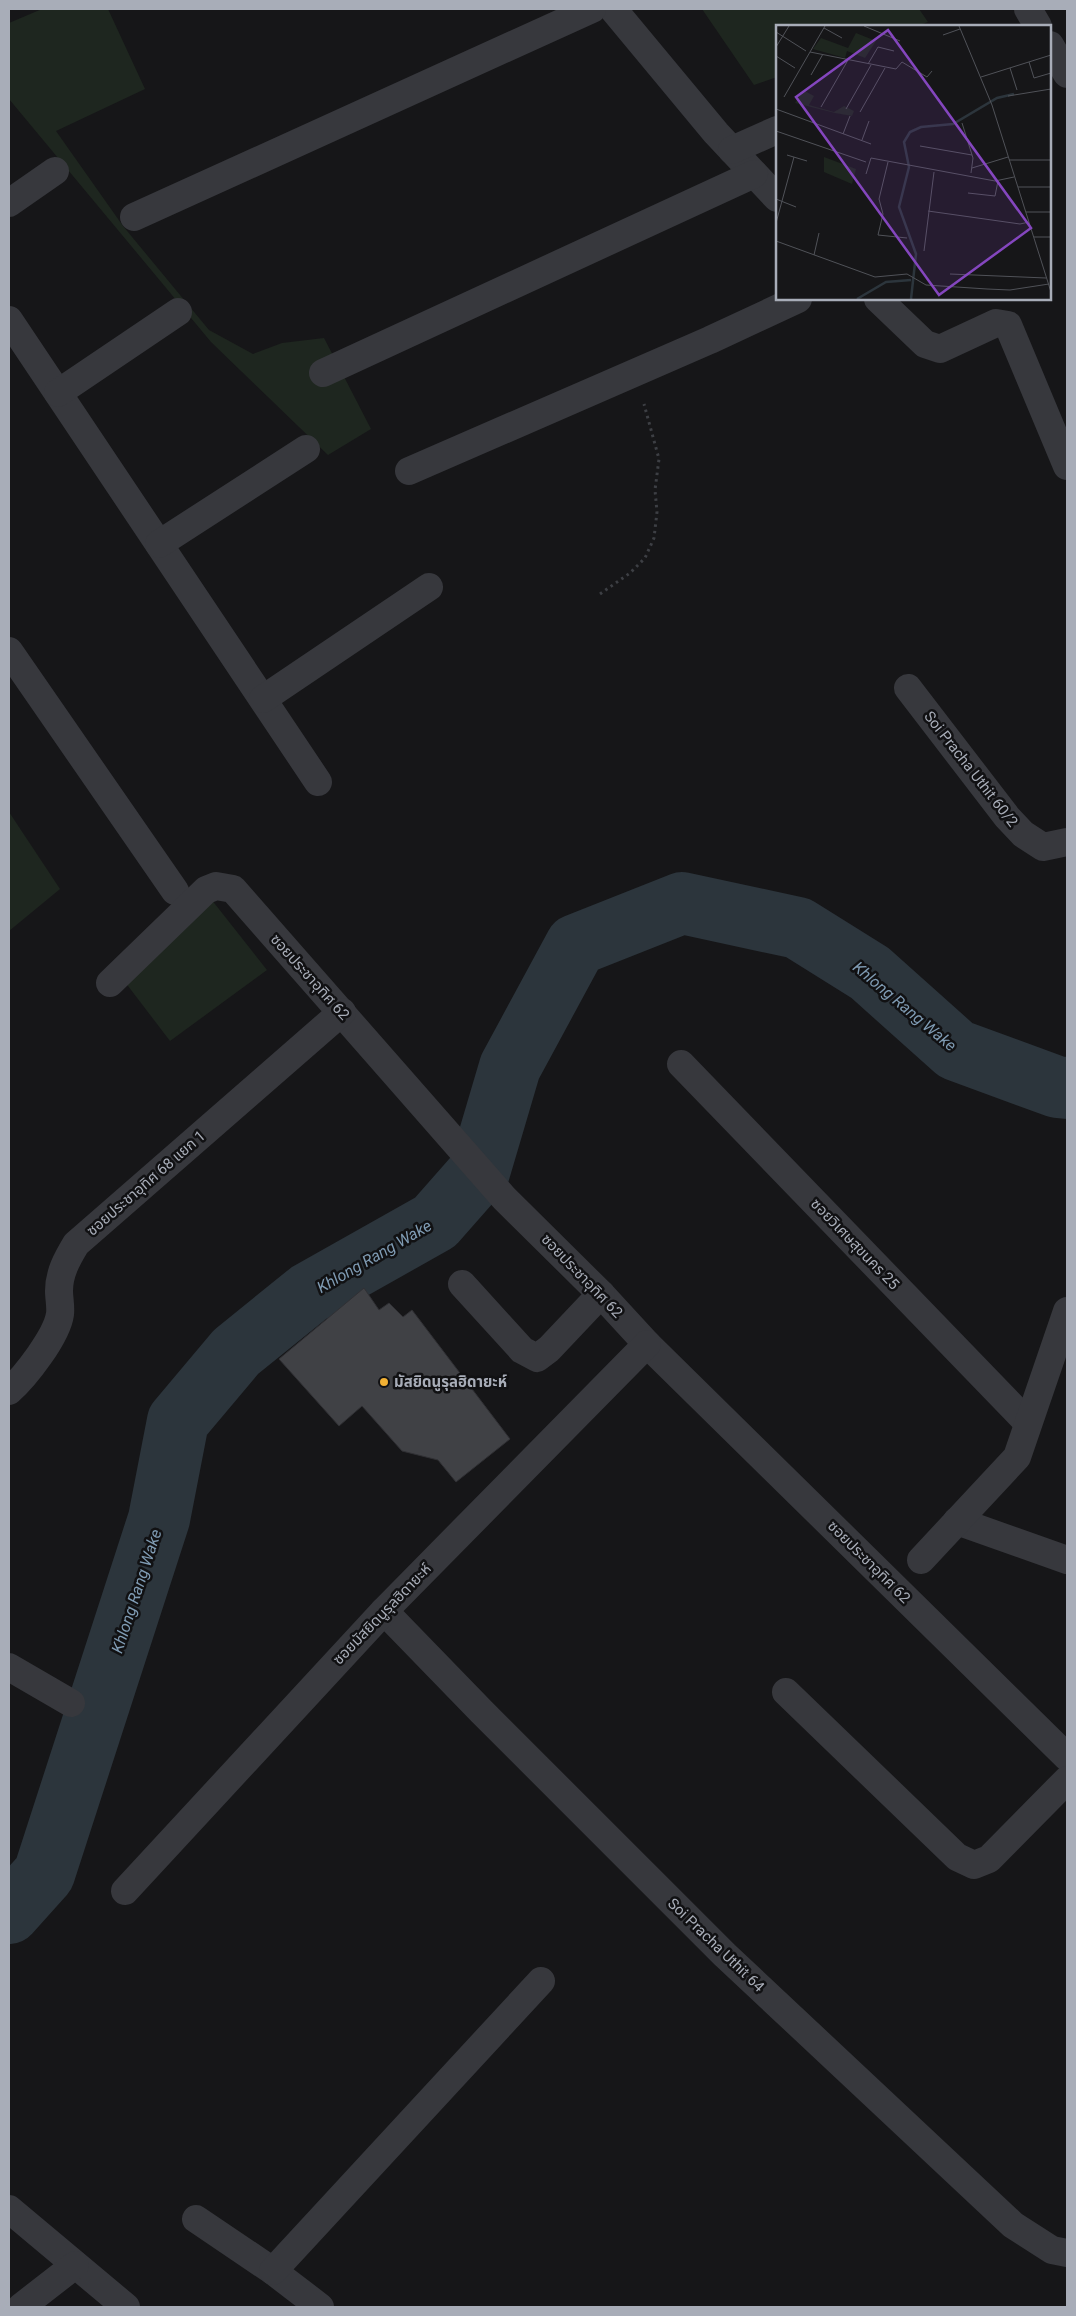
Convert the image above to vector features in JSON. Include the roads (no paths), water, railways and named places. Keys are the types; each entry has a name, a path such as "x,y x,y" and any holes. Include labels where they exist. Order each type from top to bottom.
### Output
{"street":[{"path":"134,217 592,9"},
{"path":"612,9 732,150 776,197"},
{"path":"1051,47 1067,74"},
{"path":"732,150 776,130"},
{"path":"9,203 55,171"},
{"path":"323,373 754,174"},
{"path":"409,471 796,300"},
{"path":"879,300 925,344 940,350 996,323 1008,325 1067,466"},
{"path":"58,393 178,312"},
{"path":"9,320 318,782"},
{"path":"159,544 306,449"},
{"path":"263,699 429,587"},
{"path":"9,651 175,891"},
{"name":"Soi Pracha Uthit 60/2","path":"908,688 1007,817 1023,834 1043,847 1067,842"},
{"name":"ซอยประชาอุทิศ 62","path":"110,983 206,890 216,886 233,889 258,920 342,1012 504,1198 601,1294 647,1344 1067,1757"},
{"name":"ซอยประชาอุทิศ 68 แยก 1","path":"9,1391 20,1381 44,1350 60,1316 59,1288 64,1264 76,1244 342,1012"},
{"name":"ซอยวิเศษสุขนคร 25","path":"681,1064 1028,1423"},
{"path":"462,1284 522,1350 537,1358 549,1349 601,1294"},
{"path":"921,1560 1017,1457 1067,1311"},
{"name":"ซอยมัสยิดนูรุลฮิดายะห์","path":"125,1891 384,1610 647,1344"},
{"path":"957,1522 1067,1560"},
{"name":"Soi Pracha Uthit 64","path":"384,1610 482,1712 725,1955 1013,2225 1052,2250 1067,2253"},
{"path":"9,1667 70,1704"},
{"path":"786,1692 957,1857 974,1865 989,1859 1067,1780"},
{"path":"273,2271 541,1980"},
{"path":"9,2209 126,2307"},
{"path":"196,2219 273,2271 320,2307"},
{"path":"21,2307 75,2265"}],"waterway":[{"name":"Khlong Rang Wake","path":"9,1913 44,1874 159,1519 178,1421 236,1352 309,1293 435,1222 479,1172 510,1067 576,945 682,903 798,928 870,973 956,1050 1057,1087 1067,1088"}],"place":[{"name":"มัสยิดนูรุลฮิดายะห์","path":"384,1382"}]}
